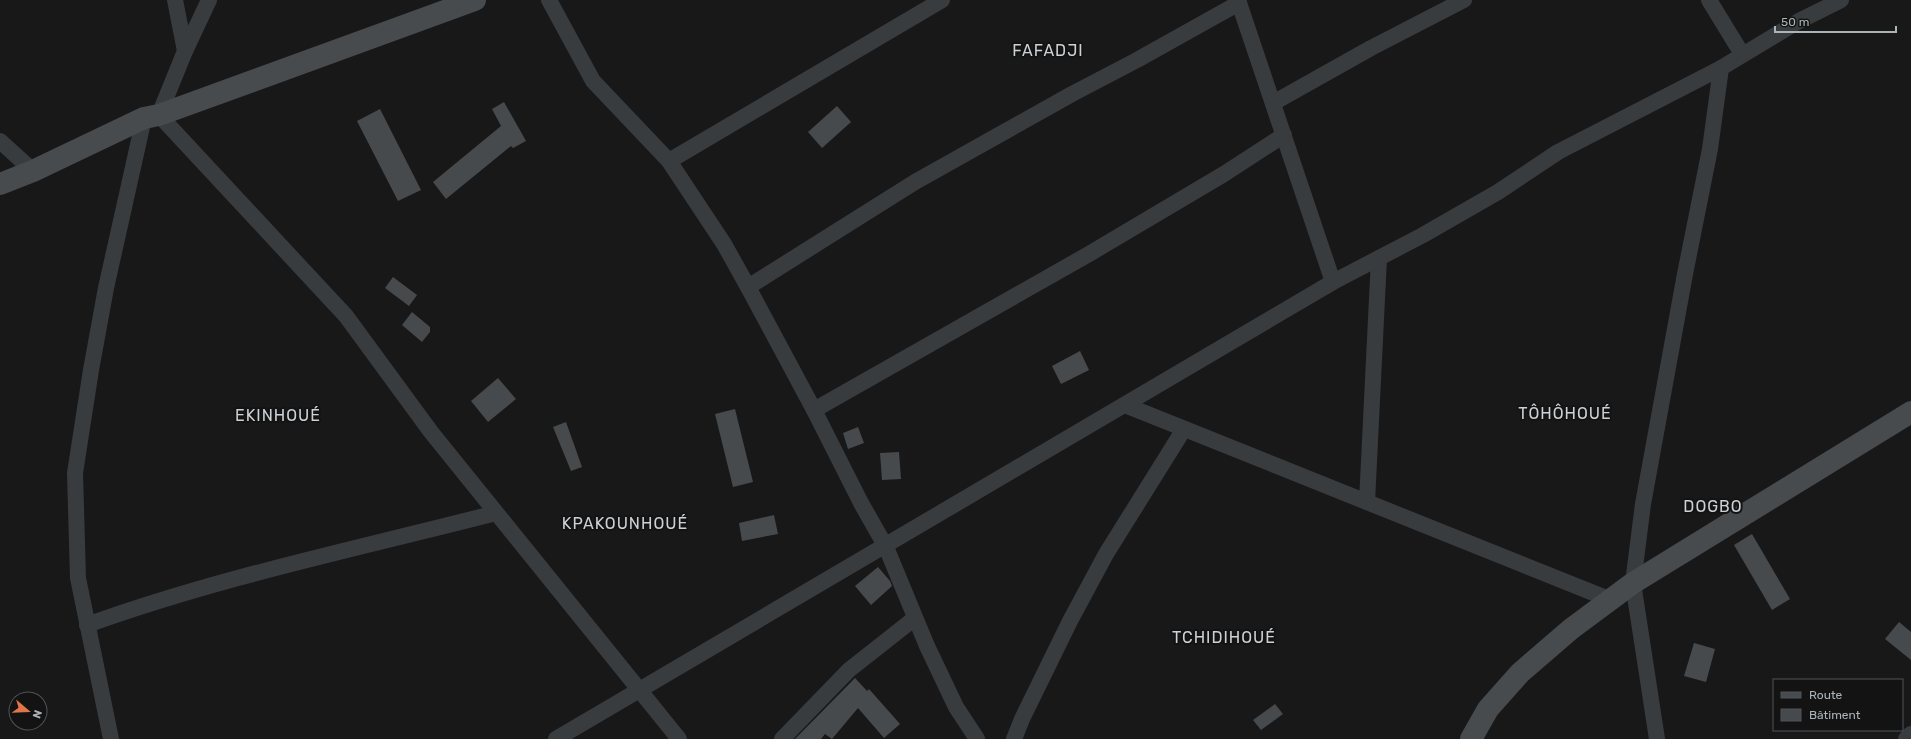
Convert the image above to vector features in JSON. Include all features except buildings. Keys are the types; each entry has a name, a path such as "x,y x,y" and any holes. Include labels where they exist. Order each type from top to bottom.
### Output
{"street":[{"path":"175,0 185,51"},
{"path":"111,739 78,578 75,473 91,370 106,288 152,117 209,0"},
{"path":"0,184 33,171 152,117 475,0"},
{"path":"549,0 593,81 669,161 724,244 814,410 861,503 886,547 915,618 956,707 977,739"},
{"path":"669,161 942,0"},
{"path":"1273,103 1371,48 1464,0"},
{"path":"1709,0 1742,54"},
{"path":"556,739 886,547 1333,282 1498,192 1558,152 1721,68 1742,54 1841,0"},
{"path":"748,287 915,182 1016,127 1072,94 1137,60 1238,1 1284,135 1302,194 1324,250 1333,282"},
{"path":"1657,739 1633,583 1643,504 1685,274 1710,149 1721,68"},
{"path":"152,117 346,316 431,432 680,739"},
{"path":"814,410 1089,254 1224,174 1284,135"},
{"path":"0,141 33,171"},
{"path":"1367,502 1379,258"},
{"path":"1125,405 1611,600"},
{"path":"1471,739 1488,709 1520,673 1571,629 1633,583 1911,412"},
{"path":"1014,739 1022,719 1066,628 1103,561 1184,429"},
{"path":"88,625 138,607 258,573 496,513"},
{"path":"782,739 849,670 915,618"},
{"path":"1906,739 1911,734"}],"district":[{"name":"FAFADJI","path":"1048,50"},
{"name":"TÔHÔHOUÉ","path":"1565,413"},
{"name":"EKINHOUÉ","path":"278,415"},
{"name":"DOGBO","path":"1713,506"},
{"name":"KPAKOUNHOUÉ","path":"625,523"},
{"name":"TCHIDIHOUÉ","path":"1224,637"}]}
